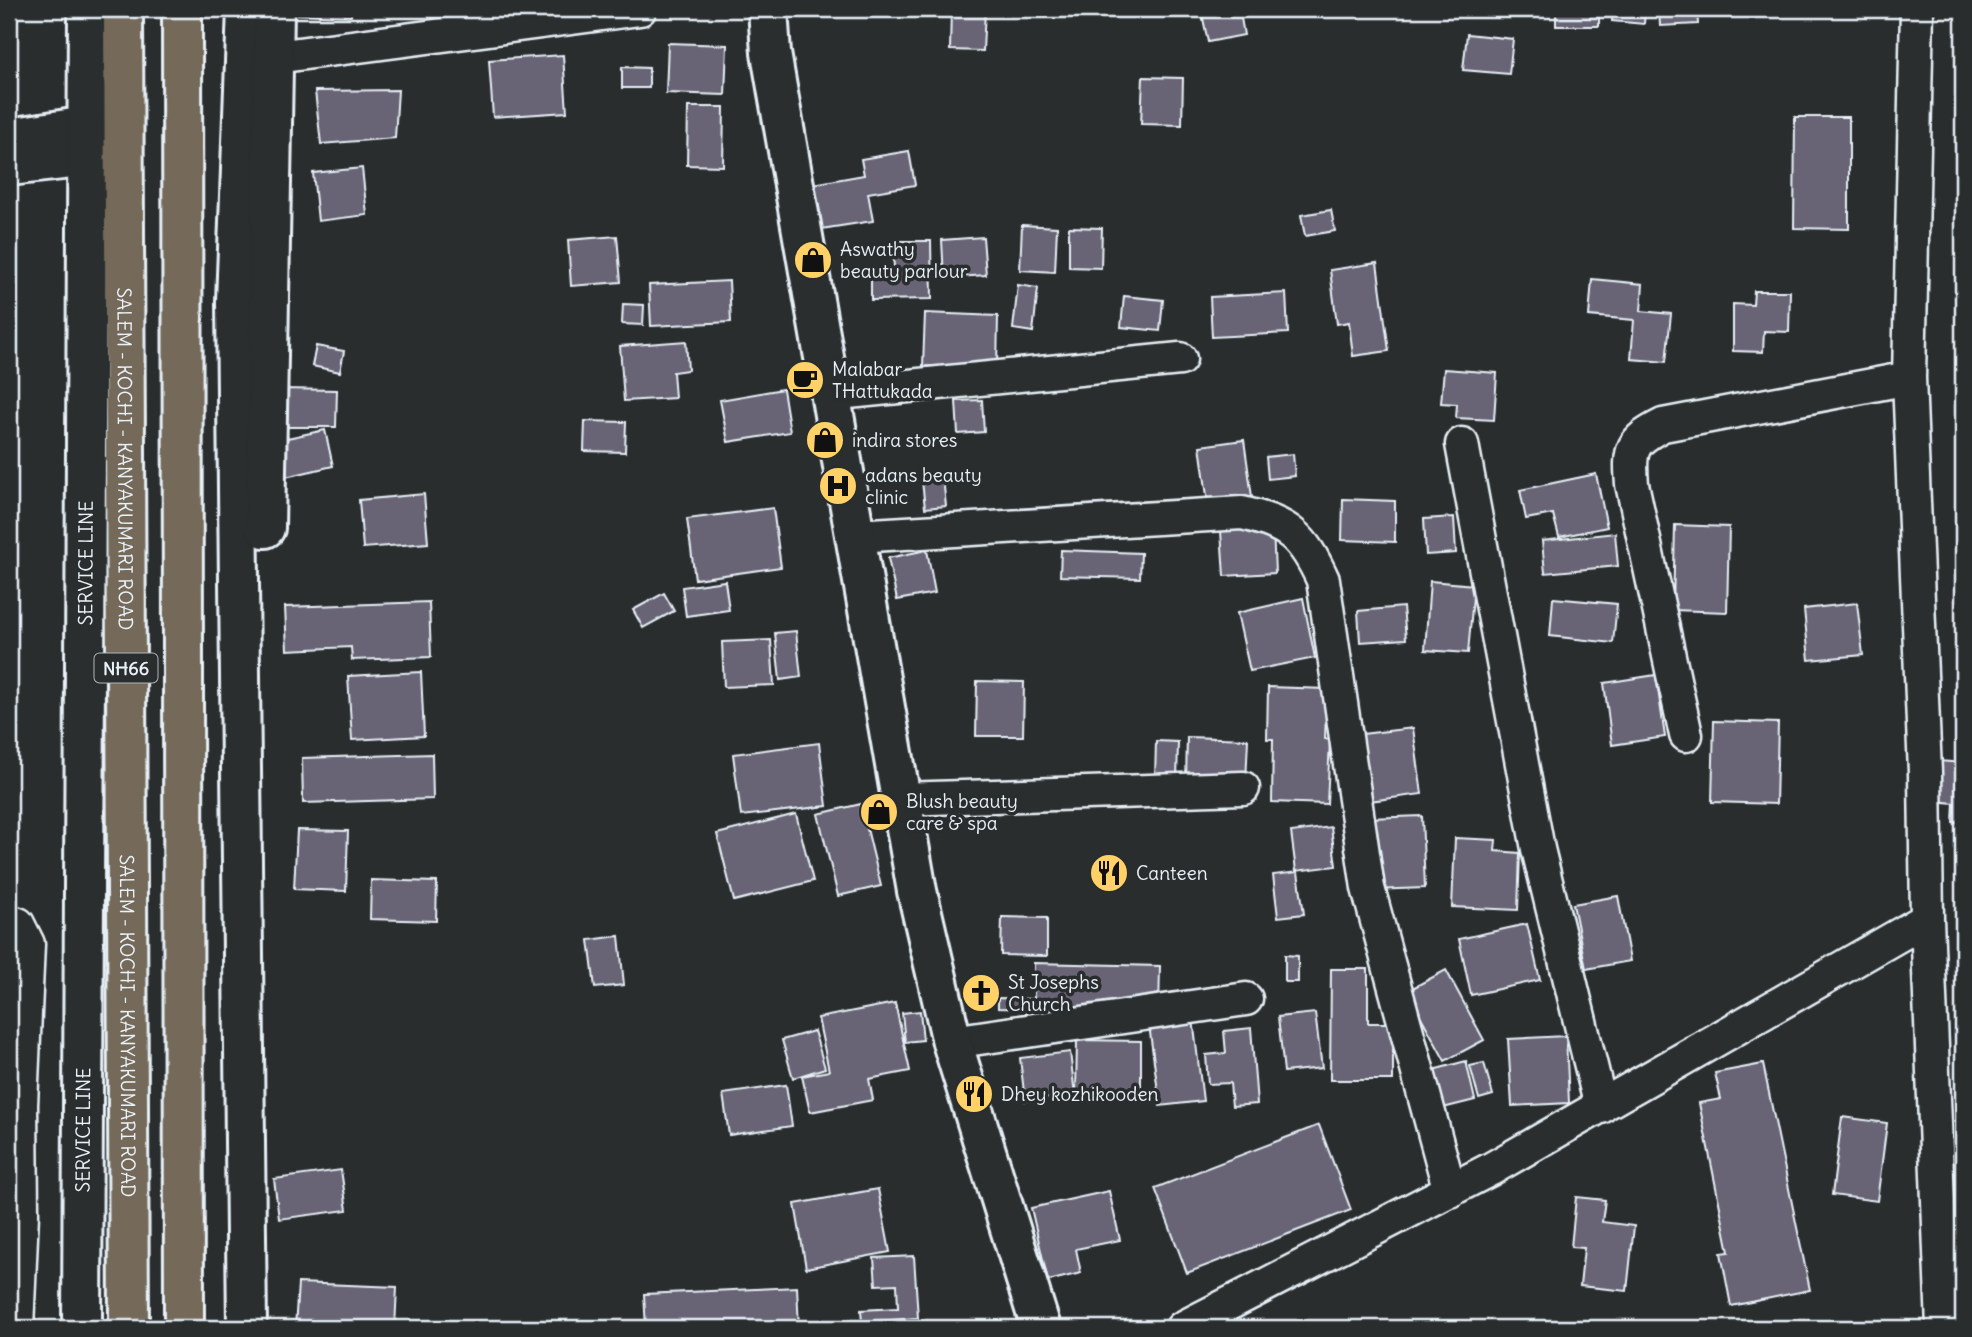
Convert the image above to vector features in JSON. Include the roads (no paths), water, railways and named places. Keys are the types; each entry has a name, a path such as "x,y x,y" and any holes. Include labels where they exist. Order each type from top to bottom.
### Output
{"highway":[{"name":"SALEM - KOCHI - KANYAKUMARI ROAD","path":"95,9 129,1328"},
{"name":"NH66","path":"182,9 184,1328"}],"main road":[{"path":"95,9 105,1328"},
{"name":"SERVICE LINE","path":"82,1328 88,141 95,9"},
{"path":"247,9 236,302 247,1328"},
{"path":"265,1328 265,483 274,9"},
{"path":"768,9 771,53 828,394 916,891 952,1042 1041,1328"},
{"path":"9,138 88,141"},
{"path":"9,166 88,141"}],"street":[{"path":"275,57 640,9"},
{"path":"1916,9 1909,378 1943,1328"},
{"path":"828,394 1180,359"},
{"path":"1686,735 1632,484 1633,447 1642,436 1662,425 1909,378"},
{"path":"1462,444 1538,849 1601,1107"},
{"path":"855,536 1242,513 1275,521 1295,537 1312,556 1323,580 1368,888 1450,1191"},
{"path":"900,799 1243,788"},
{"path":"1182,1328 1450,1191 1927,919"},
{"path":"9,921 17,923 28,944 21,1105 22,1214 17,1328"},
{"path":"952,1042 1245,999"}],"place":[{"name":"Aswathy beauty parlour","path":"813,260"},
{"name":"Malabar THattukada","path":"805,380"},
{"name":"indira stores","path":"825,440"},
{"name":"adans beauty clinic","path":"838,486"},
{"name":"Blush beauty care & spa","path":"879,812"},
{"name":"Canteen","path":"1109,873"},
{"name":"St Josephs Church","path":"981,993"},
{"name":"Dhey kozhikooden","path":"974,1094"}]}
